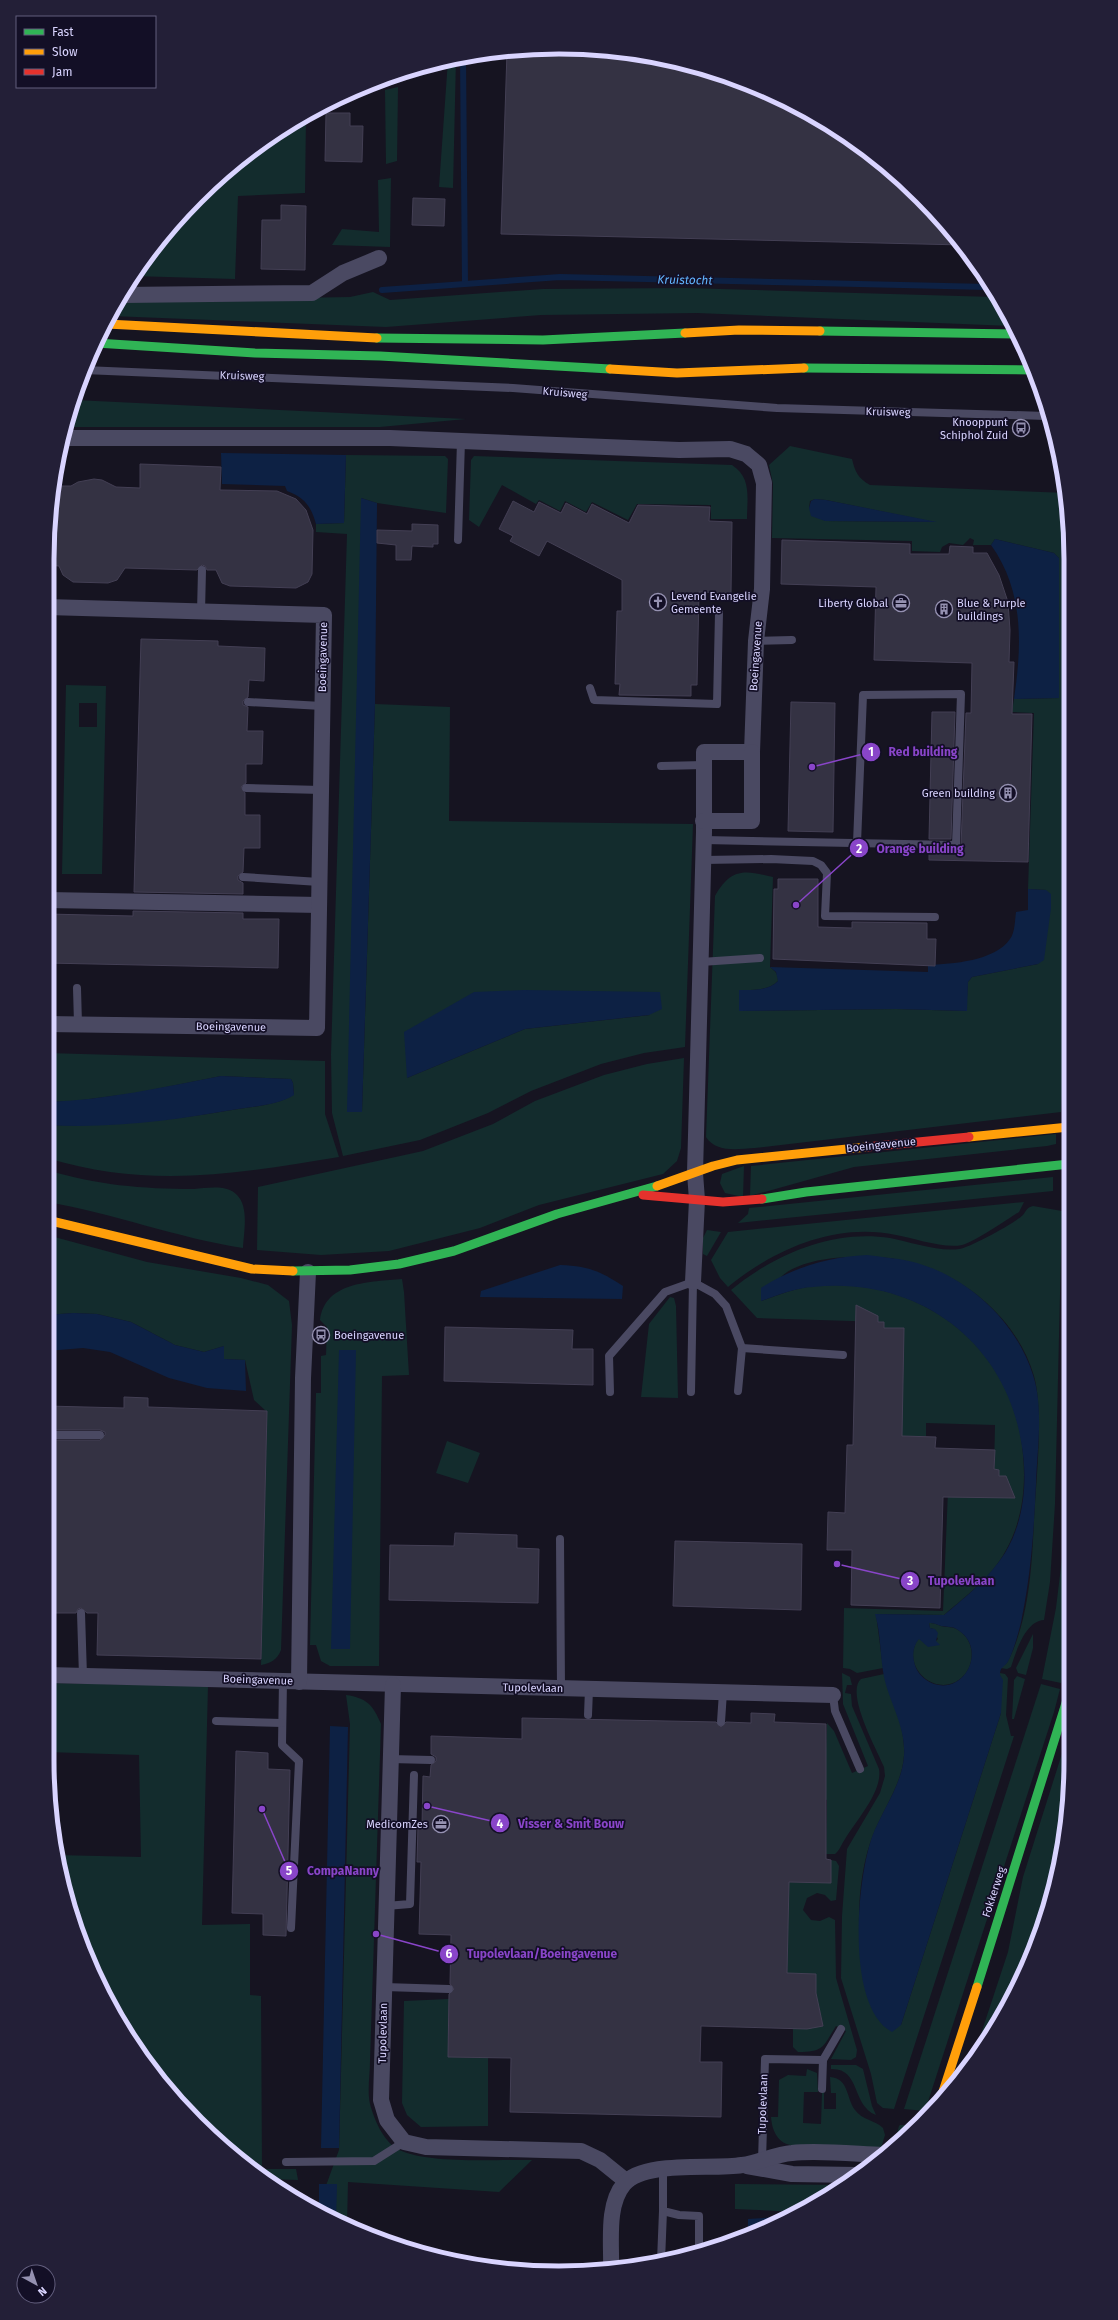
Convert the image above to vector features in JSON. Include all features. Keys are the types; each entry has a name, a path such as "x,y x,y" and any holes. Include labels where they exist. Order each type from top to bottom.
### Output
{"main road":[{"path":"112,324 235,329 380,338 520,340 739,330 1011,334"},
{"path":"103,343 256,353 380,356 677,373 828,367 1027,370"},
{"name":"Boeingavenue","path":"54,1222 252,1269 308,1272 350,1270 421,1260 473,1245 557,1214 600,1201 634,1194 713,1166 747,1159 1064,1127"},
{"name":"Boeingavenue","path":"634,1194 697,1200 746,1202 806,1192 1064,1165"},
{"name":"Fokkerweg","path":"943,2089 1049,1762 1064,1711"}],"street":[{"path":"129,295 312,293 343,273 379,258"},
{"path":"69,438 390,438 462,441"},
{"name":"Boeingavenue","path":"462,441 671,449 730,449 746,454 759,465 763,478 764,514 762,589 756,641 752,752 752,822 703,821"},
{"name":"Boeingavenue","path":"54,607 324,615 317,1028 54,1024"},
{"path":"693,1282 697,1200 695,1173 704,840 704,752 752,752"},
{"path":"54,900 319,905"},
{"name":"Boeingavenue","path":"54,1675 291,1681 302,1378 308,1272"},
{"name":"Tupolevlaan","path":"291,1681 393,1685 832,1695"},
{"name":"Tupolevlaan","path":"393,1685 381,2100 387,2120 404,2142"},
{"path":"404,2142 426,2147 581,2151 600,2160 626,2181"},
{"path":"611,2263 613,2213 617,2194 626,2181 640,2174 663,2169 762,2164 792,2152 875,2155"},
{"path":"762,2164 792,2174 847,2176"}],"lane":[{"name":"Kruisweg","path":"90,370 506,388 777,408 1043,416"},
{"path":"458,540 462,441"},
{"path":"201,612 202,570"},
{"path":"590,688 594,700 717,704 719,613"},
{"path":"756,641 792,640"},
{"path":"704,840 857,844 956,845 961,694 863,695 857,844"},
{"path":"248,702 322,706"},
{"path":"661,766 704,765"},
{"path":"246,788 321,790"},
{"path":"703,860 771,859 813,861 821,865 827,873 825,916 935,917"},
{"path":"243,877 319,882"},
{"path":"701,962 760,958"},
{"path":"77,988 78,1024"},
{"path":"691,1392 693,1282"},
{"path":"610,1392 609,1356 665,1292 693,1282 714,1294 726,1306 742,1348 738,1391"},
{"path":"742,1348 843,1355"},
{"path":"54,1435 100,1436"},
{"path":"560,1539 561,1689"},
{"path":"81,1613 83,1676"},
{"path":"291,1681 282,1723 282,1745 299,1761 291,1928"},
{"path":"588,1715 589,1689"},
{"path":"721,1722 723,1692"},
{"name":"Tupolevlaan","path":"832,1695 835,1711 860,1769"},
{"path":"216,1721 282,1723"},
{"path":"390,1759 431,1760"},
{"path":"386,1906 410,1904 414,1775"},
{"path":"384,1987 450,1989"},
{"path":"822,2089 823,2060 841,2029"},
{"name":"Tupolevlaan","path":"762,2164 765,2059 823,2060"},
{"path":"286,2162 374,2161 404,2142"},
{"path":"660,2256 663,2211 663,2169"},
{"path":"663,2211 679,2215 700,2216 699,2246"}],"green space":[{"path":"456,65 453,188 439,187 448,67"},
{"path":"398,87 397,161 386,164 385,90"},
{"path":"306,123 305,193 238,196 235,279 140,276 179,226 226,179 278,139"},
{"path":"391,178 390,247 332,245 342,229 379,232 378,180"},
{"path":"686,288 990,297 1007,326 697,313 541,315 386,327 117,316 125,301 350,297 373,292 390,300 543,289"},
{"path":"80,400 466,419 380,427 71,427"},
{"path":"790,446 852,459 854,468 858,474 870,485 1060,493 1064,559 1064,1064 1061,1112 742,1149 728,1149 715,1146 706,1137 715,896 727,880 739,873 754,873 773,877 770,967 776,973 778,981 770,987 755,990 740,990 740,1011 896,1009 966,1011 968,982 972,977 1038,964 1046,890 1028,889 1034,713 1012,712 1014,699 1059,698 1059,558 1054,553 995,539 991,545 973,545 974,540 970,538 963,545 949,543 942,547 940,552 912,551 912,541 772,538 773,484 769,465","holes":["815,499 826,500 934,522 825,521 809,508 810,501"]},
{"path":"346,455 445,456 448,459 446,513 377,503 361,498 362,1111 375,704 450,707 449,821 693,824 685,1047 644,1053 601,1064 531,1091 488,1113 420,1140 343,1156 332,1113 331,1055 347,534 316,532 316,524 344,523","holes":["524,990 650,1015 525,1029 407,1078"]},
{"path":"474,456 732,465 743,476 746,482 748,496 747,519 711,519 711,505 637,504 628,520 592,502 586,512 565,501 560,511 539,500 536,504 502,485 479,527 469,520 471,460"},
{"path":"66,685 106,686 102,874 62,874","holes":["79,703 97,703 97,727 79,727"]},
{"path":"54,1053 325,1061 325,1114 339,1157 265,1169 193,1176 157,1176 121,1173 85,1168 54,1160 54,1125 95,1125 143,1122 214,1113 267,1104 281,1101 294,1094 291,1079 221,1076 136,1093 74,1101 54,1102"},
{"path":"684,1058 681,1148 677,1161 663,1174 539,1205 480,1228 389,1251 321,1255 257,1250 258,1187 423,1151 493,1124 535,1101 604,1075 647,1064"},
{"path":"1056,1134 1056,1144 1047,1146 854,1167 750,1196 751,1166"},
{"path":"744,1166 743,1197 725,1193 720,1183 722,1174"},
{"path":"54,1172 101,1183 138,1187 228,1189 237,1195 243,1206 245,1227 243,1248 218,1244 54,1203"},
{"path":"1053,1177 1053,1191 738,1223 748,1214 749,1208"},
{"path":"1024,1202 1019,1212 982,1235 962,1245 947,1246 896,1235 873,1232 851,1232 807,1242 786,1250 746,1273 728,1287 720,1278 711,1260 728,1232"},
{"path":"1033,1206 1062,1211 1055,1504 1050,1582 1044,1620 1037,1622 1027,1631 1022,1638 1011,1667 1007,1669 1001,1668 1007,1662 1015,1645 1021,1628 1028,1592 1038,1467 1039,1427 1037,1391 1034,1376 1024,1351 1010,1329 993,1309 973,1292 950,1278 926,1267 901,1260 875,1257 841,1257 807,1263 787,1272 777,1281 761,1301 807,1287 851,1286 886,1291 919,1303 948,1321 974,1343 995,1371 1011,1402 1021,1438 1024,1481 1021,1510 1012,1537 994,1569 944,1615 876,1614 883,1668 857,1673 850,1669 843,1668 844,1608 943,1611 948,1491 999,1491 999,1470 994,1469 995,1425 926,1423 926,1436 902,1436 896,1421 898,1328 884,1328 884,1322 757,1318 731,1290 766,1265 786,1255 826,1241 847,1237 869,1236 890,1238 934,1248 951,1250 964,1248 1002,1229 1018,1219 1028,1208"},
{"path":"707,1230 721,1232 707,1256 703,1254 703,1238"},
{"path":"54,1237 147,1262 241,1278 268,1285 289,1301 292,1325 281,1650 276,1659 271,1662 261,1665 267,1412 254,1400 245,1360 224,1359 224,1346 204,1352 175,1345 131,1322 97,1314 73,1313 54,1314"},
{"path":"402,1279 409,1375 382,1376 379,1666 330,1666 321,1661 316,1645 310,1645 316,1393 321,1393 321,1356 326,1355 327,1327 320,1320 324,1307 331,1298 340,1291 351,1286 364,1283"},
{"path":"670,1297 674,1298 676,1306 678,1398 641,1397 649,1324"},
{"path":"447,1441 480,1453 468,1483 436,1473"},
{"path":"1064,1513 1064,1670 1061,1683 1042,1679 1056,1608 1063,1550"},
{"path":"929,1623 956,1629 964,1635 971,1647 972,1654 969,1668 960,1679 950,1684 940,1685 930,1682 922,1676 916,1668 913,1658 914,1648 919,1638 936,1641 938,1639 932,1628 930,1629"},
{"path":"1033,1634 1033,1648 1026,1675 1018,1673 1016,1668"},
{"path":"842,1673 850,1677 852,1685 847,1685 845,1693 851,1694 852,1706 879,1769 879,1778 877,1787 868,1806 838,1851 835,1854 826,1854 827,1800 824,1799 827,1723 834,1731 852,1773 868,1766 843,1704"},
{"path":"1000,1673 1005,1674 1008,1678 1006,1715 1011,1736 1014,1736 894,2109 883,2108 877,2103 871,2074 841,1978 842,1916 847,1849 880,1793 885,1776 884,1767 859,1709 857,1686 861,1679 884,1674 903,1735 904,1756 900,1776 892,1796 877,1825 867,1855 862,1877 859,1925 863,1972 868,1994 875,2014 901,2025 1001,1713"},
{"path":"1017,1676 1025,1679 1014,1719 1012,1719 1014,1680"},
{"path":"54,1683 208,1686 202,1925 250,1924 250,1995 261,1996 262,2169 296,2169 298,2180 276,2179 252,2162 226,2141 179,2094 139,2042 122,2014 92,1954 71,1892 63,1855 141,1857 139,1755 54,1752"},
{"path":"1041,1684 1060,1689 1054,1712 926,2107 923,2111 904,2109"},
{"path":"346,1695 364,1700 372,1707 381,1724 369,2088 369,2099 374,2116 387,2140 396,2148 408,2153 442,2159 532,2160 499,2192 348,2182 347,2219 324,2208 324,2191 339,2150 350,1724"},
{"path":"1064,1747 1063,1794 1060,1827 1047,1892 1026,1954 996,2014 978,2044 1008,1952 1023,1877"},
{"path":"831,1860 836,1861 839,1866 836,1900 831,1901 825,1895 817,1893 807,1898 803,1910 811,1920 820,1921 829,1917 835,1920 836,1978 857,2050 856,2057 851,2060 831,2059 846,2031 836,2026 825,2043 814,2051 798,2052 793,2047 793,2028 823,2026 816,1993 816,1975 787,1973 789,1882 831,1883"},
{"path":"449,1999 448,2057 488,2058 488,2126 421,2127 407,2115 402,2103 404,2001"},
{"path":"831,2065 856,2065 863,2069 872,2106 876,2115 868,2110 863,2103 852,2080 847,2074 841,2070 831,2069"},
{"path":"807,2069 817,2073 818,2092 804,2092 803,2123 821,2124 822,2092 824,2092 824,2109 836,2109 836,2093 831,2093 830,2077 836,2078 844,2085 855,2110 865,2118 883,2128 885,2135 881,2148 790,2145 782,2141 776,2135 771,2117 778,2117 779,2080 788,2075 806,2076"},
{"path":"909,2125 896,2137 899,2126"},
{"path":"735,2184 834,2185 787,2211 735,2209"}],"water":[{"path":"221,453 346,455 344,523 316,524 312,512 306,503 298,496 287,491 285,486 222,484"},
{"path":"361,498 377,503 375,704 362,1112 347,1112"},
{"path":"815,499 937,522 825,521 811,516 809,508 811,501"},
{"path":"995,539 1054,553 1059,558 1059,698 1014,699 1017,679 1019,639 1018,619 1010,581 1002,563 991,545"},
{"path":"1028,889 1046,890 1051,894 1051,908 1044,960 1038,964 972,977 968,982 967,1011 896,1009 739,1011 739,990 754,990 770,987 778,981 776,972 770,967 928,972 928,965 949,964 984,957 1003,946 1012,936 1016,912 1028,910"},
{"path":"524,990 660,992 662,1009 649,1015 525,1029 407,1078 404,1032 474,992"},
{"path":"221,1076 291,1079 293,1083 294,1095 267,1105 191,1117 119,1125 54,1125 54,1102 91,1099 156,1089"},
{"path":"867,1255 893,1258 930,1267 969,1289 986,1303 1014,1336 1025,1355 1033,1375 1039,1415 1030,1567 1021,1621 1014,1648 1009,1660 1000,1672 1003,1680 1001,1713 901,2025 892,2032 877,2018 867,1997 861,1970 859,1941 859,1911 862,1882 867,1856 876,1827 900,1777 904,1756 903,1735 884,1677 875,1614 944,1615 977,1586 999,1562 1012,1540 1021,1513 1024,1469 1021,1441 1011,1405 996,1372 975,1345 949,1322 919,1304 886,1292 851,1286 813,1287 800,1289 761,1301 761,1288 786,1274 812,1264 853,1256","holes":["929,1623 956,1629 967,1638 971,1647 972,1658 969,1668 963,1676 955,1682 945,1685 934,1684 923,1678 916,1668 913,1653 919,1639 928,1647 940,1645 936,1641 938,1633 935,1629 930,1628"]},
{"path":"560,1265 586,1268 600,1273 623,1286 622,1299 480,1297 481,1291"},
{"path":"73,1313 97,1314 131,1322 175,1345 204,1352 224,1346 224,1359 245,1360 246,1391 207,1388 169,1378 110,1352 83,1348 54,1350 54,1314"},
{"path":"339,1350 356,1350 350,1649 331,1649"},
{"path":"330,1726 348,1727 339,2148 321,2148"},
{"path":"319,2184 337,2184 336,2214 319,2205"},
{"path":"775,2217 748,2229 748,2219"}],"building":[{"path":"559,54 625,58 690,71 752,92 782,106 840,139 866,158 892,179 916,202 954,245 501,234 507,57"},
{"path":"326,113 350,113 350,126 363,126 362,162 325,161"},
{"path":"413,198 445,199 444,226 412,225"},
{"path":"281,205 306,206 305,270 261,269 262,220 281,220"},
{"path":"140,464 221,467 220,490 277,491 296,499 306,510 313,530 312,574 308,582 296,588 230,586 222,583 216,570 207,570 205,566 202,565 197,570 125,568 117,580 108,583 73,582 63,575 59,566 54,566 55,526 59,486 71,486 78,482 94,479 102,480 116,487 140,488"},
{"name":"Levend Evangelie Gemeente","path":"513,501 534,512 539,502 561,513 566,503 587,514 592,504 629,523 638,505 710,507 709,521 732,522 731,593 699,592 697,685 691,685 691,696 619,695 620,684 615,684 617,611 622,611 622,580 547,541 539,556 510,541 513,536 499,529"},
{"path":"412,524 438,525 438,544 433,544 433,547 412,546 411,560 396,560 396,545 377,543 377,530 412,531"},
{"path":"782,540 910,544 910,554 949,554 950,546 973,547 973,553 987,553 999,575 1008,602 1010,630 1009,662 1014,662 1012,714 1032,714 1028,862 929,860 929,850 956,850 961,846 966,713 971,713 972,663 874,660 876,587 781,584"},
{"path":"141,639 218,641 218,646 265,648 264,681 249,680 248,697 243,701 243,705 248,707 247,731 263,731 262,764 246,764 246,783 241,787 245,793 245,815 260,815 260,848 244,848 243,872 238,876 238,880 243,883 243,894 134,892"},
{"path":"791,702 835,703 833,832 788,831"},
{"path":"932,712 955,712 951,839 929,839"},
{"path":"778,879 818,879 818,927 852,928 852,922 927,923 927,939 936,939 935,966 773,959 774,889 778,889"},
{"path":"133,911 243,913 243,919 279,919 278,968 54,963 54,914 133,916"},
{"path":"856,1305 878,1316 878,1322 884,1322 884,1328 904,1328 902,1436 936,1437 935,1448 995,1450 994,1469 999,1470 999,1476 1006,1476 1015,1498 943,1497 940,1608 851,1605 852,1550 827,1550 828,1512 845,1513 847,1445 853,1445"},
{"path":"445,1327 573,1330 572,1349 593,1349 593,1385 444,1381"},
{"path":"124,1397 148,1398 148,1407 267,1411 261,1659 97,1655 98,1613 87,1613 81,1608 78,1609 76,1613 54,1613 54,1440 100,1440 105,1435 105,1432 100,1430 54,1430 54,1406 124,1408"},
{"path":"455,1533 517,1535 517,1548 539,1549 538,1603 389,1600 390,1545 454,1546"},
{"path":"675,1541 802,1544 801,1610 673,1606"},
{"path":"751,1713 775,1714 774,1722 826,1724 826,1859 831,1860 831,1883 789,1882 787,1973 816,1974 816,1993 823,2026 807,2029 701,2026 700,2062 722,2062 721,2117 510,2112 511,2058 448,2057 449,1994 454,1989 450,1984 451,1935 419,1934 421,1862 417,1862 418,1826 422,1826 423,1776 430,1777 431,1765 436,1761 436,1757 431,1754 431,1736 522,1739 522,1718 716,1722 721,1727 726,1722 751,1723"},
{"path":"236,1751 268,1753 268,1769 290,1770 286,1936 263,1935 263,1914 232,1913"}],"waterway":[{"path":"463,63 465,284"},
{"name":"Kruistocht","path":"382,290 560,277 984,287"}],"traffic: fast":[{"path":"820,331 1011,334"},
{"path":"377,338 543,340 685,333"},
{"path":"103,343 255,353 380,356 610,369"},
{"path":"804,368 1027,370"},
{"path":"762,1199 806,1192 1064,1165"},
{"path":"293,1271 350,1270 399,1264 454,1251 557,1214 657,1186"},
{"path":"977,1987 1064,1709"}],"traffic: slow":[{"path":"112,324 377,338"},
{"path":"685,333 739,330 820,331"},
{"path":"610,369 677,373 804,368"},
{"path":"969,1137 1064,1128"},
{"path":"657,1186 713,1166 737,1160 867,1147"},
{"path":"54,1222 252,1269 293,1271"},
{"path":"944,2087 977,1987"}],"traffic: jam":[{"path":"867,1147 969,1137"},
{"path":"643,1195 723,1202 762,1199"}],"place":[{"name":"Knooppunt Schiphol Zuid","path":"1021,428"},
{"name":"Levend Evangelie Gemeente","path":"658,602"},
{"name":"Liberty Global","path":"901,603"},
{"name":"Blue & Purple buildings","path":"944,609"},
{"name":"Red building","path":"812,767"},
{"name":"Green building","path":"1008,793"},
{"name":"Orange building","path":"796,905"},
{"name":"Boeingavenue","path":"321,1335"},
{"name":"Tupolevlaan","path":"837,1564"},
{"name":"Visser & Smit Bouw","path":"427,1806"},
{"name":"CompaNanny","path":"262,1809"},
{"name":"MedicomZes","path":"441,1824"},
{"name":"Tupolevlaan/Boeingavenue","path":"376,1934"}]}
